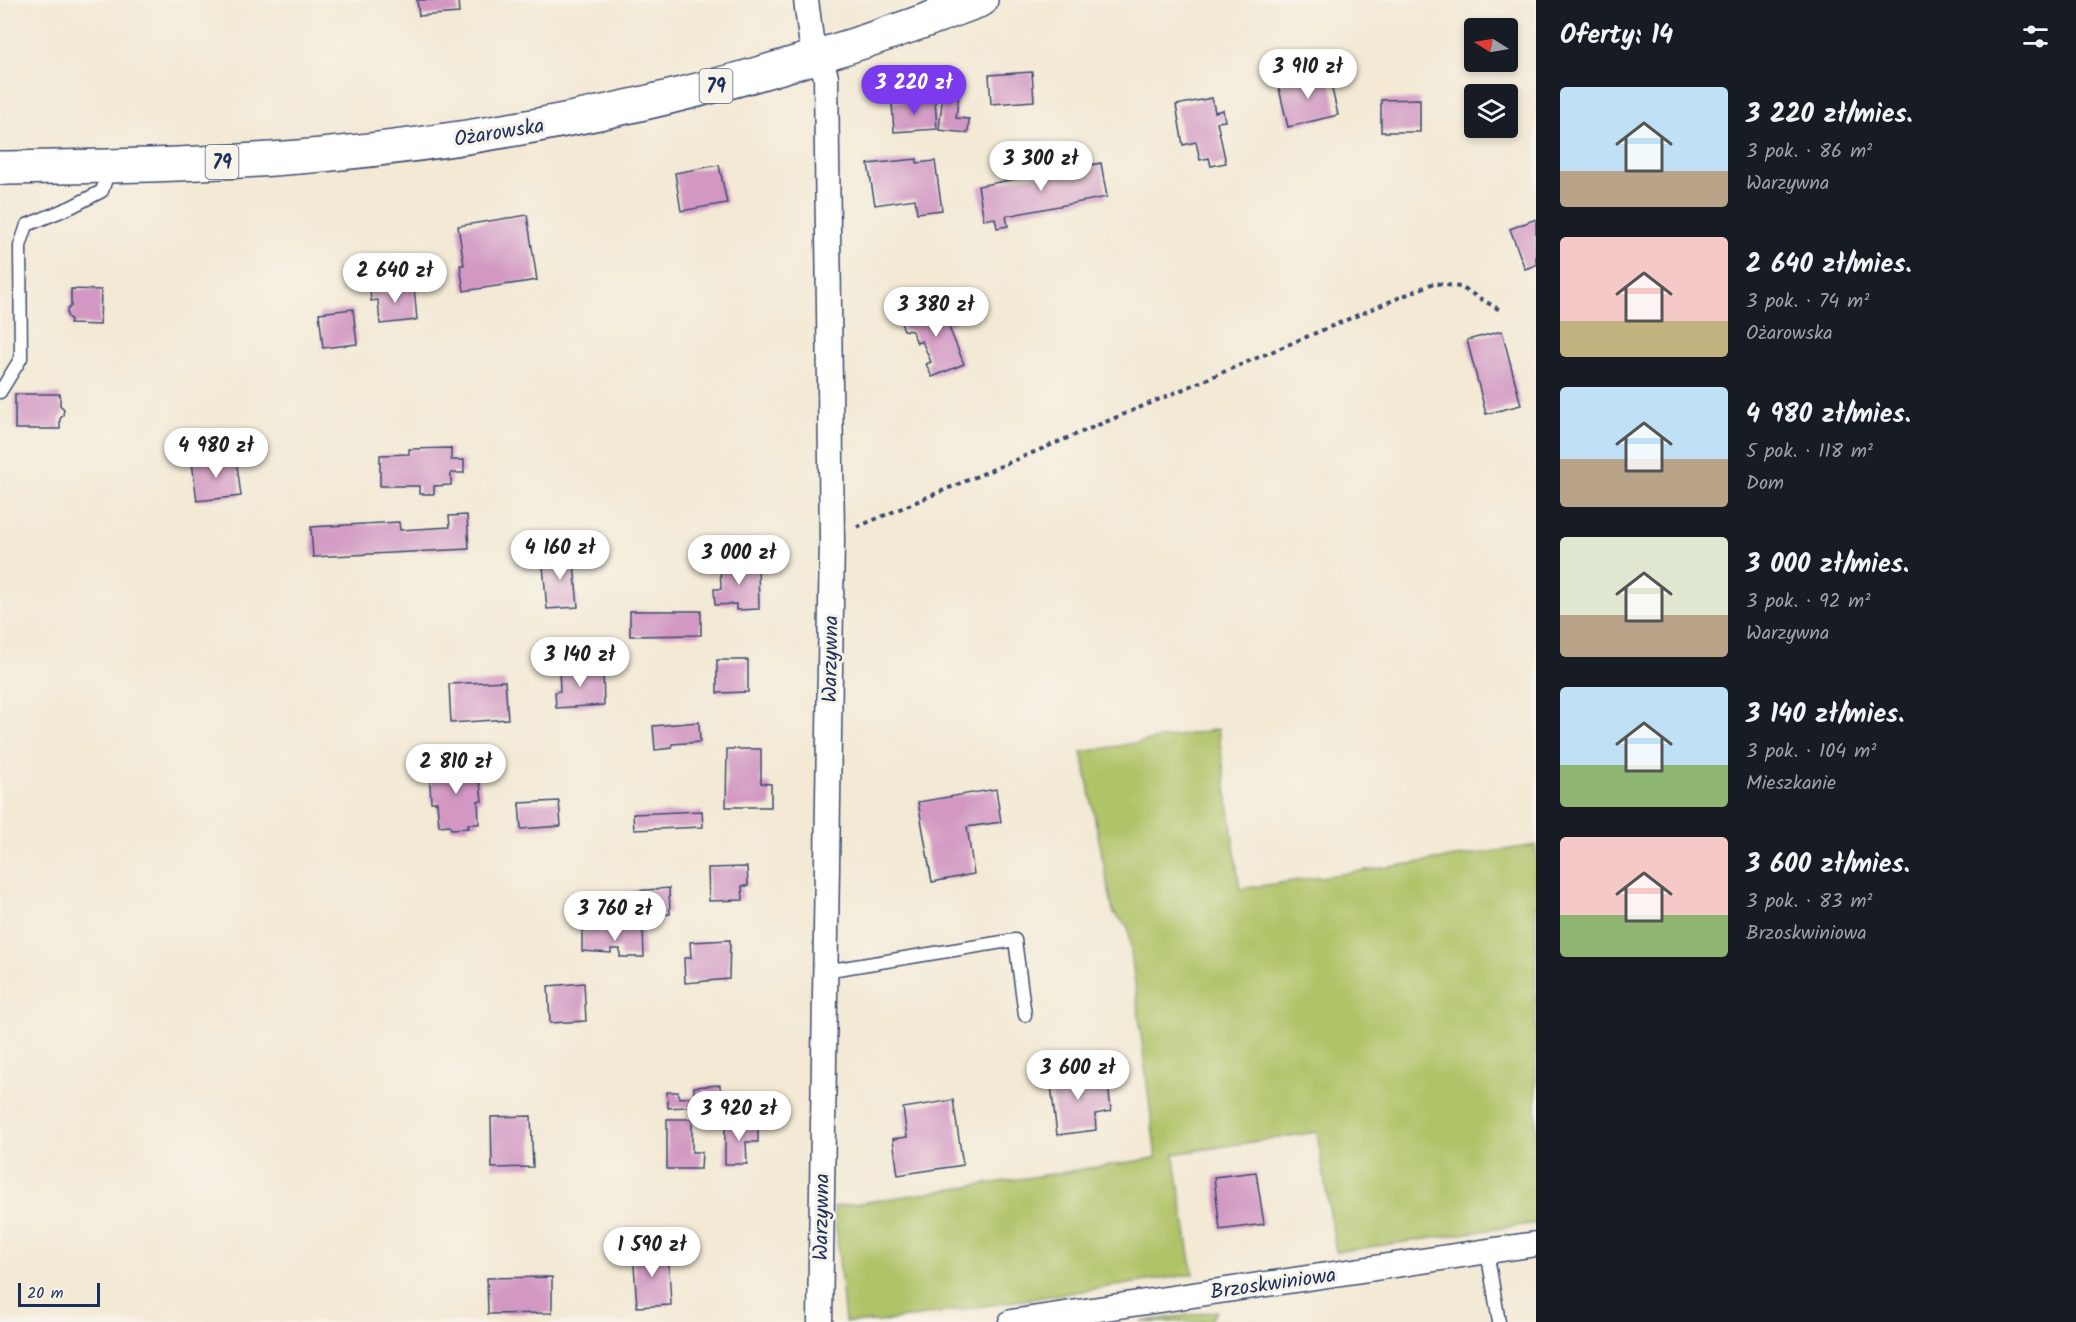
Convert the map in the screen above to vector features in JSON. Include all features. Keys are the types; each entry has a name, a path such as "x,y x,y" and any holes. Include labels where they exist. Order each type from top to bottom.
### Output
{"main road":[{"name":"Ożarowska","path":"0,168 225,162 300,157 442,141 572,120 737,81 821,56 981,0"}],"street":[{"name":"Warzywna","path":"806,0 811,39 821,56 826,78 827,111 831,538 820,1322"},
{"name":"Brzoskwiniowa","path":"1011,1322 1536,1244"}],"lane":[{"path":"0,392 21,358 20,246 27,225 102,191 110,166"},
{"path":"825,971 1015,940 1025,1015"},
{"path":"1487,1251 1498,1322"}],"path":[{"path":"831,538 1434,283 1461,287 1500,310"}],"green space":[{"path":"1218,729 1240,889 1536,845 1536,1223 1336,1252 1317,1132 1174,1154 1193,1274 879,1322 845,1322 834,1207 1156,1158 1128,927 1113,912 1082,752"},
{"path":"1217,1311 1210,1322 1141,1322"}],"building":[{"path":"417,0 458,0 459,13 419,16"},
{"path":"1032,72 1034,101 991,104 989,75"},
{"path":"1328,72 1338,115 1288,127 1278,84"},
{"path":"943,93 959,94 956,118 969,119 968,133 939,130"},
{"path":"1212,98 1215,112 1223,110 1225,121 1217,122 1226,163 1211,166 1209,158 1200,160 1196,142 1183,145 1176,105"},
{"path":"1420,99 1420,132 1381,132 1381,100"},
{"path":"935,100 937,129 894,132 892,103"},
{"path":"917,159 917,163 935,161 942,210 917,213 915,199 875,205 868,164"},
{"path":"1101,163 1107,197 1006,216 1008,226 997,228 995,218 984,220 978,186"},
{"path":"719,165 727,203 681,211 675,173"},
{"path":"527,215 537,280 464,291 460,265 464,265 458,226"},
{"path":"1536,219 1536,265 1525,269 1510,229"},
{"path":"414,286 417,320 380,324 378,300 371,301 370,289"},
{"path":"71,289 101,290 100,325 70,324 71,320 67,316 67,310 71,306"},
{"path":"947,303 956,322 948,325 964,364 932,377 926,364 931,362 922,341 917,343 912,331 904,330 901,323 903,316 910,313 917,316"},
{"path":"353,309 357,344 323,348 319,313"},
{"path":"1502,331 1521,405 1486,414 1467,340"},
{"path":"15,394 60,394 60,405 64,409 60,419 60,429 15,429"},
{"path":"451,448 451,460 464,460 464,473 451,473 451,485 434,486 434,494 419,494 419,486 380,486 380,455 409,454 409,449"},
{"path":"236,457 241,496 197,501 192,462"},
{"path":"467,515 469,549 313,557 311,527 399,522 400,530 450,527 449,516"},
{"path":"573,552 578,607 547,609 542,555"},
{"path":"758,563 759,609 736,610 736,604 715,605 714,589 721,589 720,564"},
{"path":"630,611 701,611 701,635 630,636"},
{"path":"717,660 748,660 748,692 717,693"},
{"path":"582,666 582,670 603,669 604,705 556,708 555,692 560,691 559,667"},
{"path":"505,681 508,719 451,723 449,684"},
{"path":"699,722 700,742 672,744 672,748 655,750 653,726"},
{"path":"727,749 761,749 761,783 771,784 771,807 726,807"},
{"path":"475,764 482,801 478,801 479,824 468,824 469,828 451,829 450,825 439,826 437,802 431,802 429,767"},
{"path":"996,789 1001,822 967,827 974,874 932,882 918,802"},
{"path":"559,801 561,826 521,829 519,803"},
{"path":"702,811 703,827 634,830 633,814"},
{"path":"747,867 748,886 742,886 743,900 709,901 708,868"},
{"path":"669,888 670,914 625,917 624,892"},
{"path":"643,930 644,957 620,957 620,949 611,949 611,953 582,951 582,931"},
{"path":"730,940 729,979 685,983 684,958 691,958 690,942"},
{"path":"584,983 586,1021 550,1023 548,986"},
{"path":"1066,1066 1068,1079 1107,1074 1111,1111 1095,1114 1096,1130 1057,1135 1049,1068"},
{"path":"720,1085 721,1105 668,1108 667,1092 678,1092 679,1098 694,1097 694,1087"},
{"path":"953,1100 963,1165 898,1175 893,1139 907,1137 903,1108"},
{"path":"531,1116 533,1167 492,1168 491,1117"},
{"path":"667,1119 692,1119 692,1152 702,1152 701,1169 667,1169"},
{"path":"725,1124 758,1124 758,1142 746,1142 747,1164 725,1164"},
{"path":"1256,1172 1264,1224 1220,1230 1214,1177"},
{"path":"668,1249 671,1305 637,1307 633,1251"},
{"path":"552,1277 552,1313 488,1314 487,1278"}]}
